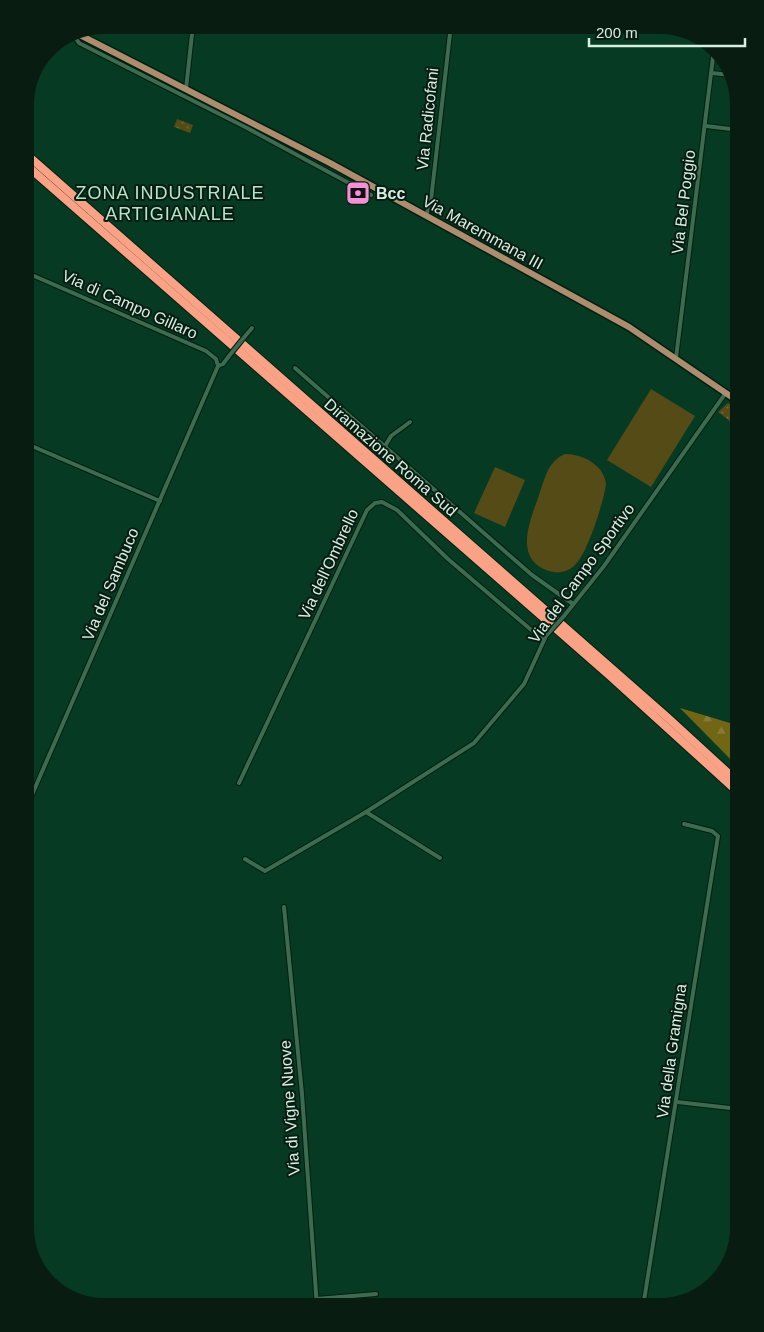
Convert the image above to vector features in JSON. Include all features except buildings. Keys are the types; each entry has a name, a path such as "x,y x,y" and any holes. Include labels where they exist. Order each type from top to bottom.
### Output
{"highway":[{"name":"Diramazione Roma Sud","path":"34,161 667,716 730,775"},
{"name":"Diramazione Roma Sud","path":"34,172 610,676 730,784"}],"main road":[{"name":"Via Maremmana III","path":"84,37 330,163 629,327 730,397"}],"street":[{"path":"186,89 192,34"},
{"name":"Via Radicofani","path":"426,216 431,200 450,34"},
{"path":"76,39 79,43 247,128 371,195"},
{"name":"Via Bel Poggio","path":"676,358 713,57"},
{"path":"711,73 723,74"},
{"path":"706,126 730,129"},
{"name":"Via di Campo Gillaro","path":"34,276 206,351 216,359 218,366"},
{"path":"218,366 223,364 252,328"},
{"name":"Via del Sambuco","path":"34,791 218,366"},
{"path":"295,368 532,575 573,604"},
{"name":"Via del Campo Sportivo","path":"245,860 265,871 366,812 450,760 480,738 524,684 545,638 604,566 725,394"},
{"path":"385,446 391,436 410,422"},
{"path":"34,447 160,501"},
{"name":"Via dell'Ombrello","path":"239,783 367,510 375,503 386,503 397,510 448,559 545,638"},
{"path":"366,812 440,858"},
{"name":"Via della Gramigna","path":"644,1298 718,836 712,830 684,824"},
{"name":"Via di Vigne Nuove","path":"284,907 302,1094 316,1298"},
{"path":"676,1102 730,1108"},
{"path":"328,1298 376,1294"}],"shaded area":[{"path":"177,119 193,125 190,133 174,127"},
{"path":"651,389 695,416 651,487 607,460"},
{"path":"728,403 730,404 730,421 718,412"},
{"path":"565,454 579,456 592,462 601,471 606,484 598,515 579,560 571,568 562,572 556,572 549,571 538,565 531,557 527,548 527,538 532,515 543,482 551,466 559,457"},
{"path":"495,467 525,480 505,527 474,513"}],"green space":[{"path":"680,708 730,723 730,759"}],"place":[{"name":"Bcc","path":"358,193"}],"district":[{"name":"ZONA INDUSTRIALE ARTIGIANALE","path":"170,203"}]}
